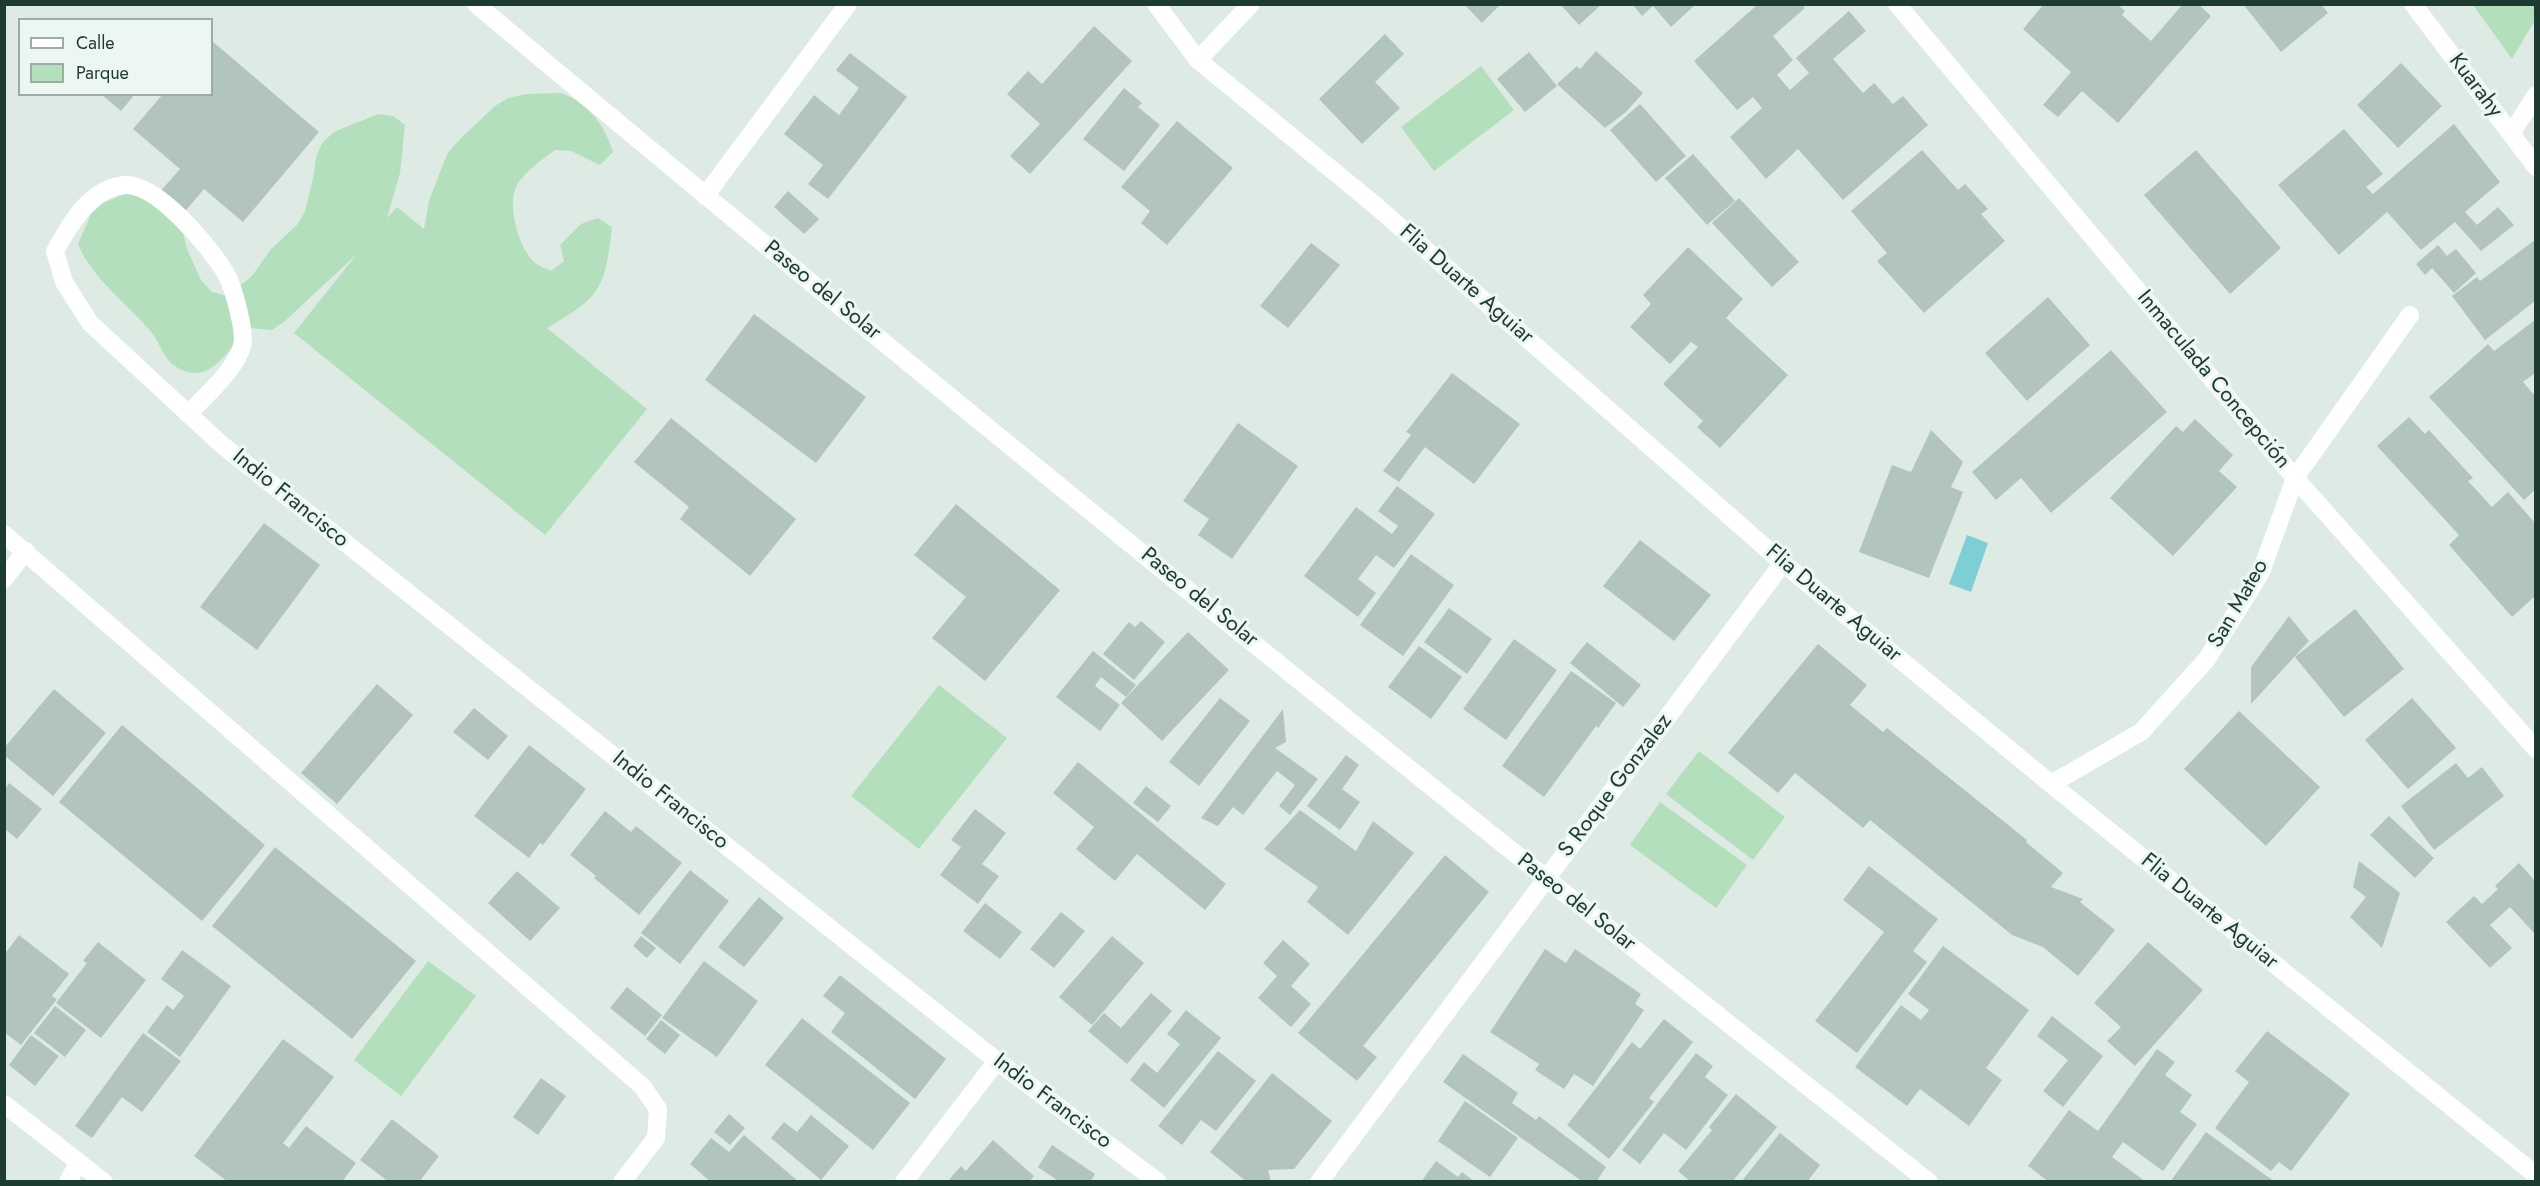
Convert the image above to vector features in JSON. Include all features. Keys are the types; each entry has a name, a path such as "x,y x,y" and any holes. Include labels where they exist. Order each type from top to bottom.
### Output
{"street":[{"name":"Paseo del Solar","path":"476,4 705,196 1546,880 1929,1182"},
{"path":"705,196 848,4"},
{"name":"Flia Duarte Aguiar","path":"1156,4 1198,60 1376,206 1783,563 2051,784 2535,1175"},
{"path":"1198,60 1251,4"},
{"name":"Inmaculada Concepción","path":"1897,4 2295,478 2535,749"},
{"name":"Kuarahy","path":"2413,4 2535,167"},
{"path":"2511,134 2535,95"},
{"name":"Indio Francisco","path":"188,414 222,380 242,346 239,310 227,273 198,233 148,190 126,185 101,192 70,223 56,251 63,282 90,323 188,414 239,459 997,1061 1158,1182"},
{"name":"San Mateo","path":"2051,784 2141,732 2207,659 2261,572 2295,478 2410,315"},
{"path":"4,534 642,1086 658,1108 656,1138 622,1182"},
{"path":"4,579 26,551"},
{"name":"S Roque Gonzalez","path":"1319,1182 1783,563"},
{"path":"904,1182 997,1061"},
{"path":"4,1104 104,1182"},
{"path":"68,1182 78,1163"}],"green space":[{"path":"2473,5 2535,5 2535,20 2512,59"},
{"path":"1481,66 1514,110 1434,171 1401,127"},
{"path":"561,93 571,97 594,116 610,142 613,152 600,165 571,151 555,150 545,157 529,170 517,185 513,203 516,225 523,247 529,255 536,263 551,271 564,261 560,245 581,224 598,218 612,227 603,278 597,289 579,308 547,328 647,409 545,535 294,333 357,254 285,321 272,330 249,328 216,364 202,372 194,373 179,368 169,361 143,322 92,269 78,244 91,214 103,203 134,190 151,195 183,233 187,249 201,280 212,292 227,296 252,276 271,249 298,224 305,211 316,157 322,143 334,132 378,114 393,116 405,125 400,173 387,218 397,207 424,229 429,201 447,154 461,138 495,106 508,98 527,94"},
{"path":"939,685 1007,738 919,849 851,796"},
{"path":"1699,751 1785,817 1753,860 1666,794"},
{"path":"1660,802 1747,865 1716,908 1630,845"},
{"path":"428,961 476,996 401,1096 354,1060"}],"water":[{"path":"1967,535 1988,543 1971,592 1949,584"}],"building":[{"path":"1464,4 1501,4 1482,23"},
{"path":"1560,4 1602,4 1579,25"},
{"path":"1632,4 1696,4 1671,27 1653,6 1642,16"},
{"path":"1758,4 1801,4 1805,8 1773,36 1793,60 1777,75 1790,90 1809,73 1796,58 1849,11 1866,31 1833,59 1863,93 1874,83 1893,104 1903,96 1928,125 1843,200 1798,149 1766,179 1730,137 1762,108 1753,97 1737,110 1694,61"},
{"path":"2044,4 2117,4 2125,11 2122,15 2151,41 2183,4 2198,4 2211,16 2118,123 2082,91 2058,117 2043,105 2071,72 2023,29"},
{"path":"2243,4 2321,4 2328,13 2281,52"},
{"path":"1094,26 1132,61 1030,174 1010,156 1040,124 1007,94 1028,71 1042,84"},
{"path":"1385,34 1404,54 1375,82 1400,108 1362,144 1319,99"},
{"path":"213,42 319,132 243,222 204,189 182,215 158,194 180,169 133,129 161,96 213,96"},
{"path":"1596,51 1643,93 1626,112 1605,128 1557,84 1577,66 1580,69"},
{"path":"1529,52 1557,86 1525,112 1497,79"},
{"path":"850,53 907,97 828,199 808,184 823,165 784,134 814,95 839,115 859,88 836,70"},
{"path":"2401,63 2442,106 2398,148 2357,105"},
{"path":"1124,88 1142,103 1138,107 1160,125 1124,171 1083,139"},
{"path":"103,96 133,96 121,111"},
{"path":"1640,104 1686,156 1656,182 1610,130"},
{"path":"1177,121 1233,168 1167,245 1141,223 1150,211 1121,187"},
{"path":"2454,124 2500,182 2465,212 2477,225 2498,207 2514,225 2481,251 2455,222 2421,250 2387,212 2339,255 2278,185 2344,129 2383,174 2366,187 2373,194"},
{"path":"1922,150 1958,190 1965,184 1988,209 1981,214 2005,241 1924,313 1877,261 1887,253 1851,211"},
{"path":"2196,150 2281,248 2230,294 2144,195"},
{"path":"1693,154 1735,201 1707,225 1665,178"},
{"path":"788,191 819,219 804,234 774,207"},
{"path":"1739,198 1799,262 1772,287 1712,223"},
{"path":"2535,240 2535,301 2485,340 2452,296 2477,277 2480,281"},
{"path":"1311,243 1340,265 1288,328 1260,306"},
{"path":"2438,245 2447,256 2456,249 2476,273 2454,293 2432,268 2425,275 2416,264"},
{"path":"1688,247 1743,299 1726,318 1788,375 1720,448 1697,427 1703,421 1663,384 1698,347 1691,342 1670,364 1630,327 1651,304 1643,295"},
{"path":"2048,297 2090,345 2027,401 1985,353"},
{"path":"754,314 866,397 816,463 705,380"},
{"path":"2535,320 2535,373 2523,382 2535,396 2535,490 2524,500 2429,397 2488,344 2494,351"},
{"path":"2111,350 2167,412 2051,513 2021,478 1996,500 1972,472"},
{"path":"1452,373 1520,424 1474,484 1425,447 1399,482 1383,471 1411,435 1406,432"},
{"path":"2409,417 2425,434 2429,430 2473,478 2468,481 2492,507 2508,492 2535,523 2535,596 2512,617 2449,545 2459,535 2377,446"},
{"path":"671,418 796,519 750,576 680,519 689,507 634,462"},
{"path":"2195,419 2233,455 2219,471 2237,487 2173,556 2110,498 2176,426 2183,432"},
{"path":"1238,423 1298,466 1232,559 1198,535 1209,519 1183,501"},
{"path":"1931,430 1963,462 1951,487 1963,492 1929,578 1859,552 1892,465 1911,472"},
{"path":"1397,486 1435,514 1394,568 1376,555 1358,579 1376,593 1358,617 1304,576 1356,507 1392,534 1398,526 1378,511"},
{"path":"956,504 1060,590 985,681 932,638 966,597 914,555"},
{"path":"264,523 320,565 257,650 200,607"},
{"path":"1640,540 1711,595 1674,641 1603,586"},
{"path":"1411,554 1454,585 1403,656 1360,625"},
{"path":"1449,608 1492,639 1467,674 1424,642"},
{"path":"2355,609 2404,669 2344,717 2295,657"},
{"path":"2289,616 2309,641 2251,704 2251,667"},
{"path":"1141,621 1165,642 1134,680 1103,654 1129,622 1135,627"},
{"path":"1188,632 1229,670 1162,741 1121,703"},
{"path":"1514,639 1557,670 1506,740 1463,709"},
{"path":"1587,642 1641,685 1623,707 1570,663"},
{"path":"1818,644 1867,685 1850,705 1883,732 1887,728 2027,840 2026,842 2063,873 2051,887 2083,899 2080,902 2115,930 2078,976 2043,947 2012,935 1870,820 1863,828 1795,773 1778,793 1728,753"},
{"path":"1419,646 1462,677 1431,719 1388,687"},
{"path":"1093,651 1136,685 1126,697 1101,677 1095,686 1120,705 1100,731 1056,697"},
{"path":"1571,671 1616,703 1598,728 1596,726 1544,797 1502,766"},
{"path":"377,684 413,715 337,804 301,773"},
{"path":"54,689 106,733 53,796 4,755 4,748"},
{"path":"1220,698 1250,721 1199,786 1169,762"},
{"path":"2412,698 2456,748 2408,789 2365,740"},
{"path":"474,708 508,736 488,760 453,732"},
{"path":"1283,709 1286,742 1275,748 1318,779 1290,815 1279,806 1295,785 1277,771 1243,815 1233,807 1218,826 1201,818"},
{"path":"2239,711 2320,787 2266,846 2184,769"},
{"path":"122,725 265,845 202,921 59,802"},
{"path":"529,745 586,789 543,845 540,843 529,858 474,816"},
{"path":"1346,755 1359,765 1342,789 1360,802 1340,830 1307,806"},
{"path":"1078,762 1226,884 1205,910 1137,854 1115,881 1076,849 1094,827 1053,793"},
{"path":"2456,763 2468,778 2482,767 2504,796 2434,850 2401,806"},
{"path":"9,783 42,809 17,839 5,829 5,789"},
{"path":"1146,786 1171,806 1158,822 1133,803"},
{"path":"975,809 1006,833 982,864 999,876 978,904 940,875 961,847 951,840"},
{"path":"1300,810 1356,851 1373,821 1414,853 1348,935 1307,902 1318,887 1264,849"},
{"path":"605,811 631,832 636,826 682,863 639,915 570,855"},
{"path":"2389,816 2434,858 2415,878 2370,835"},
{"path":"275,847 416,961 352,1039 212,926"},
{"path":"1445,855 1489,892 1363,1046 1377,1057 1357,1081 1298,1033"},
{"path":"2359,861 2400,893 2382,948 2350,917 2366,897 2353,887"},
{"path":"2519,863 2535,881 2535,934 2510,907 2490,925 2512,948 2490,968 2446,922 2474,896 2482,904 2498,889 2495,886"},
{"path":"1869,866 1938,919 1913,951 1927,962 1857,1053 1815,1021 1884,932 1843,900"},
{"path":"690,870 729,901 680,964 641,933"},
{"path":"517,871 560,908 530,941 488,903"},
{"path":"759,897 784,918 744,967 718,947"},
{"path":"985,903 1022,932 1000,959 963,931"},
{"path":"1061,912 1085,931 1054,968 1030,949"},
{"path":"19,935 69,974 52,996 57,999 21,1045 4,1032 4,955"},
{"path":"641,936 656,948 647,958 633,946"},
{"path":"1112,936 1144,963 1092,1025 1059,997"},
{"path":"1283,940 1310,964 1291,986 1311,1004 1291,1027 1258,998 1277,976 1263,963"},
{"path":"98,942 146,980 101,1038 56,1003 87,963 83,961"},
{"path":"2148,942 2203,990 2135,1066 2107,1041 2121,1027 2094,1003"},
{"path":"1943,946 2029,1010 1986,1068 2002,1080 1969,1126 1920,1089 1907,1106 1855,1067 1901,1005 1921,1020 1929,1010 1908,994"},
{"path":"1545,949 1566,963 1575,949 1641,994 1635,1004 1644,1010 1593,1086 1574,1074 1564,1089 1535,1070 1539,1064 1490,1032"},
{"path":"182,950 231,986 180,1057 147,1032 167,1005 173,1010 184,996 161,979"},
{"path":"704,961 758,1001 717,1057 662,1018"},
{"path":"840,975 946,1059 915,1099 831,1032 845,1013 823,996"},
{"path":"627,987 662,1015 645,1036 610,1008"},
{"path":"1151,993 1172,1011 1127,1064 1088,1031 1104,1013 1121,1028"},
{"path":"55,1006 86,1030 65,1057 34,1033"},
{"path":"1186,1010 1221,1038 1164,1108 1130,1080 1144,1062 1157,1073 1180,1044 1167,1034"},
{"path":"2052,1016 2103,1056 2063,1107 2043,1091 2068,1060 2037,1036"},
{"path":"802,1018 910,1103 873,1150 765,1065"},
{"path":"1664,1019 1693,1042 1649,1098 1654,1102 1609,1159 1567,1125 1632,1042 1640,1049"},
{"path":"661,1020 680,1035 665,1054 646,1039"},
{"path":"2267,1031 2350,1094 2291,1171 2279,1162 2271,1171 2215,1128 2249,1082 2235,1071"},
{"path":"143,1033 181,1061 142,1112 122,1097 92,1138 75,1126"},
{"path":"31,1035 59,1056 35,1086 9,1065"},
{"path":"283,1039 334,1077 283,1143 289,1148 306,1126 356,1163 342,1182 228,1182 194,1156"},
{"path":"2157,1049 2175,1062 2165,1075 2192,1095 2180,1112 2197,1124 2163,1171 2123,1142 2112,1157 2146,1182 2049,1182 2028,1166 2069,1110 2098,1131"},
{"path":"1218,1051 1256,1081 1216,1131 1201,1120 1182,1145 1158,1126"},
{"path":"1696,1053 1713,1066 1705,1077 1728,1095 1686,1150 1664,1133 1640,1164 1622,1150"},
{"path":"1463,1054 1518,1093 1512,1103 1536,1120 1539,1116 1606,1167 1596,1182 1583,1182 1443,1082"},
{"path":"1272,1073 1332,1121 1294,1169 1268,1170 1271,1182 1247,1182 1210,1152"},
{"path":"541,1078 566,1096 538,1135 513,1117"},
{"path":"1736,1094 1777,1127 1732,1182 1691,1182 1678,1171 1712,1130 1709,1127"},
{"path":"1465,1101 1518,1138 1490,1177 1438,1141"},
{"path":"729,1114 745,1128 730,1145 714,1132"},
{"path":"811,1115 849,1146 821,1180 771,1138 784,1122 797,1132"},
{"path":"392,1119 439,1156 419,1182 389,1182 360,1160"},
{"path":"2206,1132 2275,1182 2170,1182"},
{"path":"1780,1133 1820,1165 1807,1182 1741,1182"},
{"path":"744,1135 799,1182 711,1182 690,1164 711,1138 729,1152"},
{"path":"993,1140 1034,1176 1029,1182 947,1182 961,1166 966,1171"},
{"path":"1052,1145 1095,1174 1090,1182 1060,1182 1038,1167"},
{"path":"1436,1161 1458,1177 1462,1172 1475,1182 1421,1182"}]}
